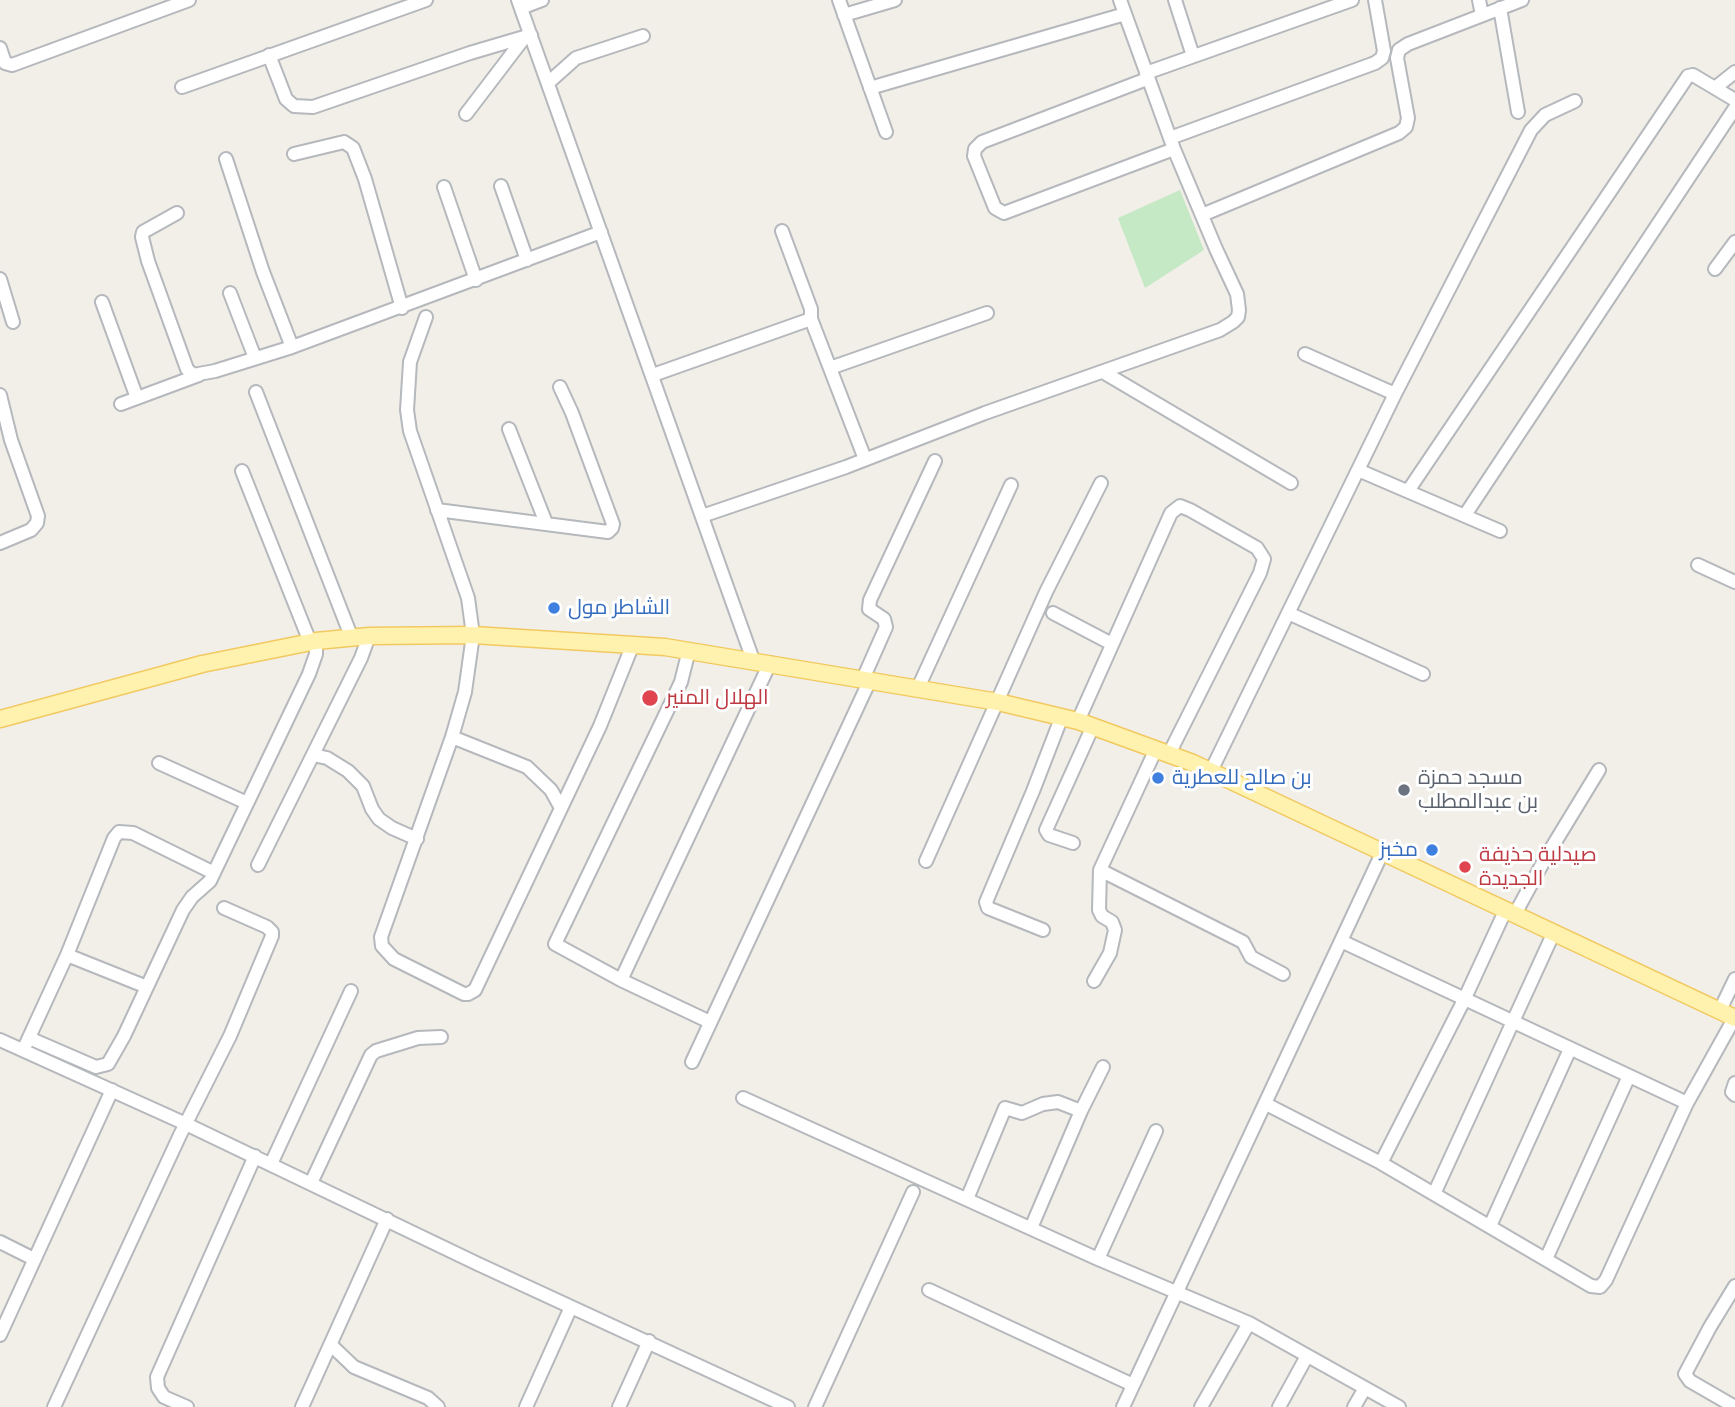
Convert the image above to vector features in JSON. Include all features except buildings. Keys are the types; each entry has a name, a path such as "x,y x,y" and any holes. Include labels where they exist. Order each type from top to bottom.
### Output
{"main road":[{"path":"0,719 202,664 313,641 369,635 473,635 634,644 689,650 918,688 1062,716 1211,771 1730,1015"}],"street":[{"path":"0,48 5,63 12,65 189,0"},
{"path":"182,87 426,0"},
{"path":"542,0 519,4 528,36 548,83 702,516 761,662 621,980"},
{"path":"839,0 886,132"},
{"path":"844,15 895,0"},
{"path":"702,516 1220,330 1238,317 1237,294 1172,143 1120,0"},
{"path":"1175,0 1193,56"},
{"path":"1344,1 1193,56 982,142 975,149 974,156 995,208 1004,213 1375,63 1382,58 1384,51 1375,0"},
{"path":"1479,0 1482,15"},
{"path":"1202,215 1399,133 1406,127 1408,118 1397,58 1399,50 1408,44 1522,0"},
{"path":"1500,8 1518,112"},
{"path":"870,88 1125,14"},
{"path":"269,55 286,99 294,106 304,108 365,91 470,53 528,36"},
{"path":"466,114 528,36"},
{"path":"548,83 576,58 643,36"},
{"path":"1716,87 1735,72"},
{"path":"1408,491 1686,78 1693,75 1735,100"},
{"path":"1211,771 1395,394 1531,130 1545,115 1575,101"},
{"path":"1465,515 1735,108"},
{"path":"295,154 344,142 353,148 365,179 402,307"},
{"path":"226,159 263,272 292,347"},
{"path":"502,186 527,260"},
{"path":"444,187 476,280"},
{"path":"177,213 144,232 142,237 187,369 190,374 202,374"},
{"path":"782,231 811,309 811,318 865,459"},
{"path":"121,404 202,374 292,347 601,232"},
{"path":"1714,270 1735,242"},
{"path":"0,279 13,322"},
{"path":"230,293 255,358"},
{"path":"102,302 137,398"},
{"path":"830,368 987,313"},
{"path":"426,317 410,362 407,410 410,431 468,598 473,635 465,692 452,737 381,942 389,954 401,964 468,995 480,983 600,726 634,644"},
{"path":"653,375 811,318"},
{"path":"1305,354 1395,394"},
{"path":"1103,372 1291,483"},
{"path":"437,510 608,532 613,527 560,387"},
{"path":"256,392 351,636"},
{"path":"0,395 11,440 38,516 37,523 31,530 0,543"},
{"path":"509,429 546,523"},
{"path":"692,1062 867,680 887,627 884,620 869,609 870,600 935,461"},
{"path":"1358,470 1500,531"},
{"path":"0,1040 26,1044 96,1067 107,1064 124,1035 183,910 192,897 206,886 214,873 309,674 316,654 313,641 242,471"},
{"path":"926,861 1046,592 1101,483"},
{"path":"918,688 1011,485"},
{"path":"1073,844 1049,835 1046,830 1113,648 1112,644 1171,513 1180,506 1257,548 1264,559 1260,573 1100,870 1098,910 1112,922 1115,930 1110,953 1094,981"},
{"path":"1698,565 1735,582"},
{"path":"1053,613 1112,644"},
{"path":"1288,613 1423,674"},
{"path":"258,865 361,658 369,635"},
{"path":"689,650 681,682 555,944 621,980 710,1021"},
{"path":"1043,930 988,908 985,902 1062,716"},
{"path":"452,737 527,767 551,790 561,808"},
{"path":"313,755 337,763 358,778 375,815 392,828 417,839"},
{"path":"159,763 247,803"},
{"path":"1381,1163 1511,912 1599,770"},
{"path":"26,1044 67,955 114,838 119,832 133,833 214,873"},
{"path":"1123,1407 1383,851"},
{"path":"1100,870 1243,942 1251,957 1283,974"},
{"path":"54,1407 230,1036 273,934 267,927 224,908"},
{"path":"1434,1194 1554,932"},
{"path":"1341,941 1687,1103"},
{"path":"67,955 147,986"},
{"path":"1266,1104 1381,1163 1591,1286 1600,1287 1606,1280 1730,1015 1735,979"},
{"path":"271,1164 351,991"},
{"path":"311,1183 371,1055 418,1038 441,1037"},
{"path":"26,1044 112,1090 788,1407"},
{"path":"1490,1226 1570,1049"},
{"path":"1031,1228 1081,1111 1103,1067"},
{"path":"1546,1259 1629,1076"},
{"path":"1735,1083 1732,1092 1735,1096"},
{"path":"0,1335 112,1090"},
{"path":"743,1098 1098,1259 1249,1323 1399,1407"},
{"path":"967,1199 1005,1108 1022,1113 1043,1104 1058,1102 1081,1111"},
{"path":"1098,1259 1156,1131"},
{"path":"187,1407 164,1396 158,1388 158,1377 255,1156"},
{"path":"815,1407 913,1192"},
{"path":"302,1407 387,1219"},
{"path":"0,1242 34,1259"},
{"path":"1735,1286 1685,1374 1689,1381 1735,1407"},
{"path":"929,1290 1133,1385"},
{"path":"526,1407 572,1307"},
{"path":"1202,1407 1249,1323"},
{"path":"619,1407 649,1341"},
{"path":"331,1345 354,1367 428,1398 438,1407"},
{"path":"1279,1407 1307,1356"},
{"path":"1354,1407 1365,1388"}],"green space":[{"path":"1180,190 1204,250 1145,288 1118,218"}],"place":[{"name":"الشاطر مول","path":"554,608"},
{"name":"الهلال المنير","path":"650,698"},
{"name":"بن صالح للعطرية","path":"1158,778"},
{"name":"مسجد حمزة بن عبدالمطلب","path":"1404,790"},
{"name":"مخبز","path":"1432,850"},
{"name":"صيدلية حذيفة الجديدة","path":"1465,867"}]}
